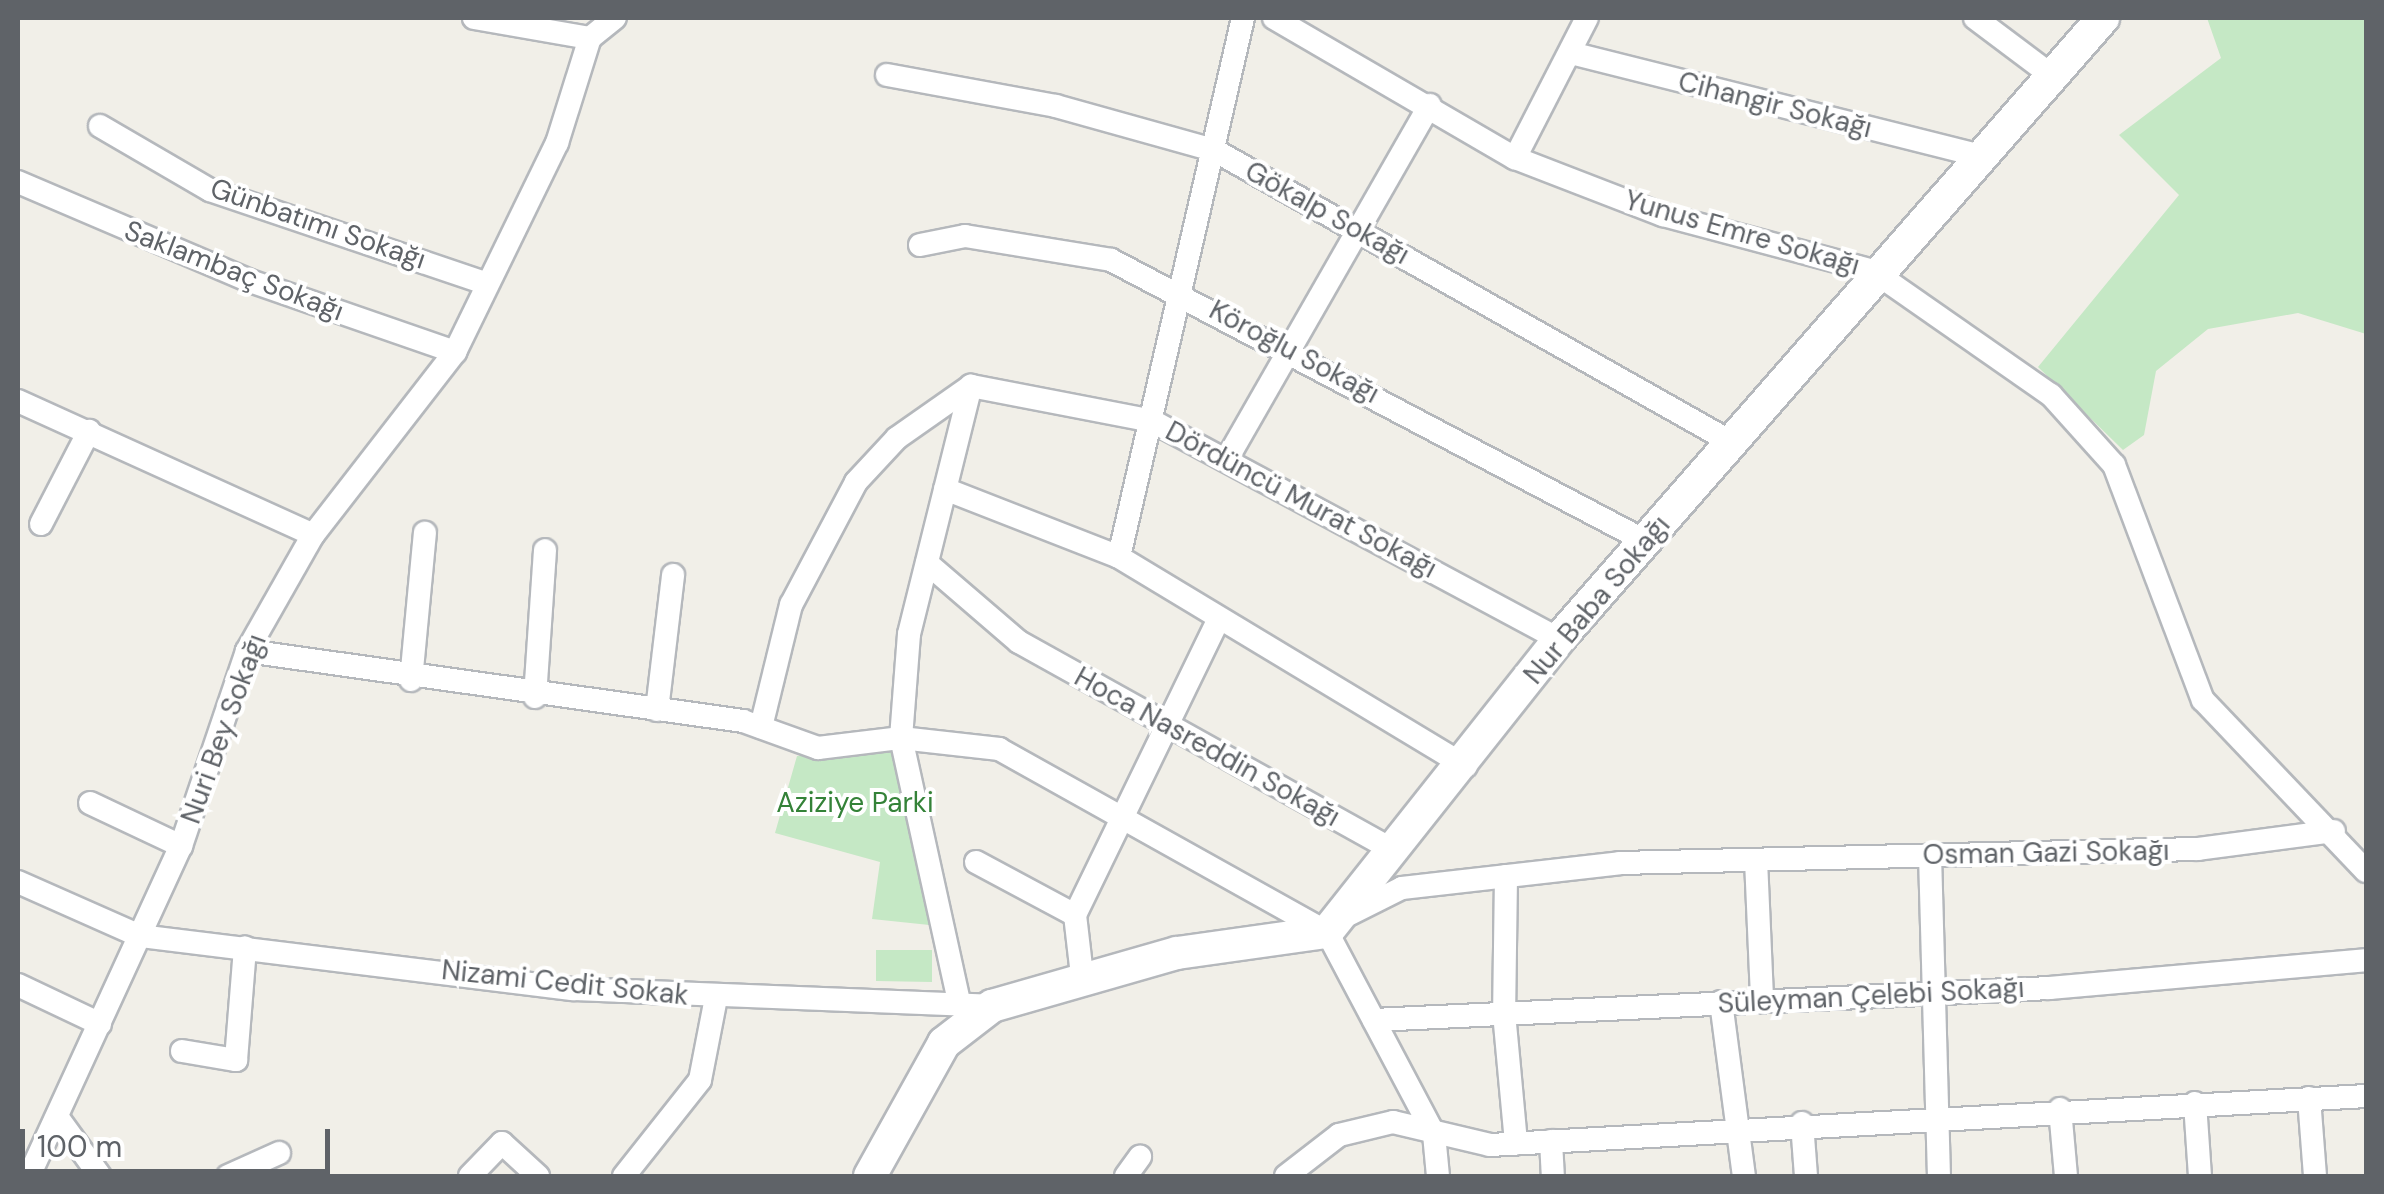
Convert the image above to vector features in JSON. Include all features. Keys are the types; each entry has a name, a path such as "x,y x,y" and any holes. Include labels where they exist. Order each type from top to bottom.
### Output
{"main road":[{"name":"Nur Baba Sokağı","path":"1327,932 1466,766 1560,639 1873,271 2103,18"},
{"path":"870,1176 944,1042 976,1006 1083,984 1177,953 1327,932"}],"street":[{"path":"474,18 590,38 615,18"},
{"name":"Yunus Emre Sokağı","path":"1274,18 1430,104 1515,158 1663,215 1873,271 2050,395 2100,443 2202,700 2260,769 2334,831 2366,871"},
{"path":"1975,18 2051,75"},
{"path":"1119,558 1214,150 1235,19"},
{"path":"1515,158 1572,54 1579,21"},
{"name":"Nuri Bey Sokağı","path":"30,1176 182,846 247,652 313,534 455,352 557,143 590,38"},
{"name":"Cihangir Sokağı","path":"1572,54 1978,155"},
{"name":"Gökalp Sokağı","path":"888,75 1056,106 1214,150 1731,442"},
{"path":"1226,459 1430,104"},
{"name":"Günbatımı Sokağı","path":"100,126 210,190 488,284"},
{"name":"Saklambaç Sokağı","path":"18,182 250,281 455,352"},
{"name":"Köroğlu Sokağı","path":"920,245 964,236 1111,260 1289,346 1645,541"},
{"path":"971,386 909,634 900,738 976,1006"},
{"path":"761,727 792,605 856,482 897,438 971,386"},
{"name":"Dördüncü Murat Sokağı","path":"971,386 1152,421 1560,639"},
{"path":"18,401 313,534"},
{"path":"42,524 89,431"},
{"path":"945,489 1119,558 1466,766"},
{"path":"411,680 425,533"},
{"path":"535,696 544,550"},
{"name":"Hoca Nasreddin Sokağı","path":"927,564 1018,642 1394,851"},
{"path":"657,710 673,575"},
{"path":"1083,984 1074,915 1219,619"},
{"path":"247,652 411,680 657,710 761,727 818,748 900,738 999,749 1124,815 1327,932 1434,1134 1438,1176"},
{"path":"90,803 182,846"},
{"name":"Osman Gazi Sokağı","path":"1327,932 1402,888 1506,876 1756,860 2198,849 2334,831"},
{"path":"1930,855 1939,1176"},
{"path":"1756,860 1762,1000"},
{"path":"976,862 1074,915"},
{"path":"1506,876 1504,1013 1516,1143"},
{"name":"Nizami Cedit Sokak","path":"18,882 140,936 716,998 976,1006"},
{"path":"182,1051 236,1060 245,948"},
{"name":"Süleyman Çelebi Sokağı","path":"1374,1020 1932,993 2366,960"},
{"path":"18,985 100,1024"},
{"path":"624,1176 700,1080 716,998"},
{"path":"1721,1002 1742,1127 1744,1176"},
{"path":"1286,1176 1339,1135 1393,1122 1434,1134 1516,1143 1802,1123 2366,1096"},
{"path":"2309,1098 2316,1176"},
{"path":"2195,1103 2200,1176"},
{"path":"2060,1109 2066,1176"},
{"path":"58,1118 100,1176"},
{"path":"1802,1123 1806,1176"},
{"path":"1552,1141 1552,1176"},
{"path":"470,1176 502,1143 538,1176"},
{"path":"228,1176 279,1154"},
{"path":"18,1170 30,1176"}],"green space":[{"path":"2207,18 2366,18 2366,334 2298,313 2208,329 2156,371 2144,435 2123,450 2038,367 2179,195 2119,135 2221,58"},
{"name":"Aziziye Parki","path":"895,751 939,926 872,919 880,862 775,833 797,756"},
{"path":"876,950 932,950 932,982 876,981"}]}
